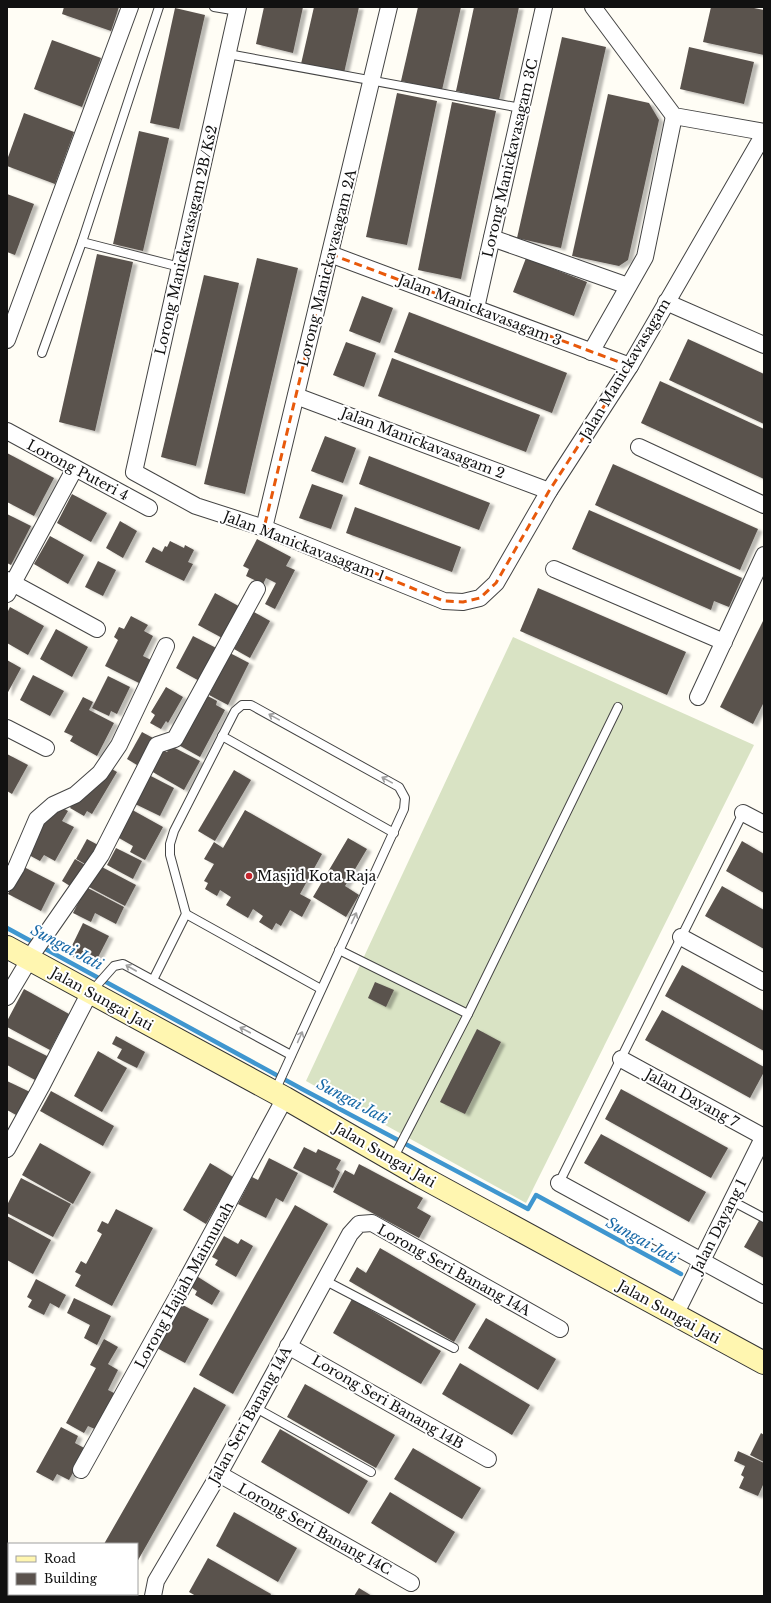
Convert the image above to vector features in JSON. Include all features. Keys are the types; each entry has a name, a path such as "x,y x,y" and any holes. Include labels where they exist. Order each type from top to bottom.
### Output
{"main road":[{"name":"Jalan Sungai Jati","path":"7,947 36,949 95,987 280,1092 396,1155 675,1315 764,1363"}],"street":[{"path":"7,340 130,7"},
{"name":"Lorong Manickavasagam 2A","path":"264,528 389,7"},
{"name":"Lorong Manickavasagam 3C","path":"476,308 544,7"},
{"path":"593,7 674,116 764,133"},
{"name":"Lorong Manickavasagam 2B/Ks2","path":"134,472 238,9"},
{"path":"592,352 645,257 674,116"},
{"name":"Jalan Manickavasagam","path":"480,598 496,583 549,491 630,366 764,133"},
{"path":"492,238 628,286"},
{"name":"Jalan Manickavasagam 3","path":"330,254 630,366"},
{"path":"666,302 764,345"},
{"name":"Jalan Manickavasagam 2","path":"296,396 549,491"},
{"name":"Lorong Puteri 4","path":"7,431 149,508"},
{"path":"639,447 764,505"},
{"path":"75,468 9,586 97,629"},
{"name":"Jalan Manickavasagam 1","path":"134,472 196,506 264,528 444,601 463,602 480,598"},
{"path":"698,697 764,555"},
{"path":"554,569 724,642"},
{"path":"7,997 36,949 101,855 157,745 175,739 257,589"},
{"path":"7,883 16,868 37,819 53,805 75,795 100,773 119,745 166,646"},
{"path":"7,728 46,748"},
{"path":"743,813 764,824"},
{"path":"681,937 764,982"},
{"path":"7,1149 95,987"},
{"name":"Jalan Dayang 7","path":"621,1059 764,1137"},
{"name":"Lorong Hajjah Maimunah","path":"81,1470 178,1297 280,1092"},
{"name":"Jalan Dayang 1","path":"675,1315 764,1137"},
{"path":"559,1183 764,1294"},
{"name":"Lorong Seri Banang 14A","path":"350,1234 359,1224 372,1223 560,1329"},
{"name":"Jalan Seri Banang 14A","path":"152,1596 156,1581 219,1474 254,1407 350,1234"},
{"name":"Lorong Seri Banang 14B","path":"288,1346 488,1459"},
{"name":"Lorong Seri Banang 14C","path":"219,1474 411,1583"}],"lane":[{"path":"42,353 82,242 159,7"},
{"path":"214,7 238,9"},
{"path":"228,54 521,108"},
{"path":"82,242 180,267"},
{"path":"153,980 186,914 170,855 170,844 174,831 235,711 242,705 251,705 399,787 405,798 404,809 284,1072 280,1092"},
{"path":"396,1155 468,1014 618,707"},
{"path":"222,736 394,833"},
{"path":"559,1183 743,813"},
{"path":"186,914 321,989"},
{"path":"339,950 468,1014"},
{"path":"95,987 114,966 124,964 292,1055"},
{"path":"732,1201 764,1218"},
{"path":"324,1280 454,1348"},
{"path":"254,1407 371,1472"}],"highlighted area":[{"path":"330,254 630,366 549,491 496,583 480,598 463,602 444,601 264,528"}],"green space":[{"path":"513,637 754,745 526,1203 306,1081"}],"building":[{"path":"64,7 119,7 111,31 62,14"},
{"path":"264,7 303,7 293,53 256,44"},
{"path":"314,7 359,7 344,73 301,64"},
{"path":"418,7 461,7 442,90 401,81"},
{"path":"474,7 519,7 499,100 456,91"},
{"path":"711,7 749,7 764,10 764,55 703,42"},
{"path":"175,8 205,15 179,129 150,123"},
{"path":"562,37 606,47 561,248 517,238"},
{"path":"52,40 101,58 82,107 34,89"},
{"path":"689,47 754,62 744,104 680,89"},
{"path":"397,93 437,101 407,245 366,237"},
{"path":"608,94 649,103 659,120 628,260 619,266 572,256"},
{"path":"452,102 496,111 461,279 418,270"},
{"path":"24,113 74,132 55,184 7,166 7,160"},
{"path":"139,131 169,138 143,251 113,244"},
{"path":"7,194 34,204 15,255 7,252"},
{"path":"97,254 133,262 95,431 59,422"},
{"path":"257,258 298,268 245,494 204,484"},
{"path":"526,258 587,282 574,316 513,292"},
{"path":"204,275 239,283 196,466 161,457"},
{"path":"362,296 393,308 380,343 349,331"},
{"path":"409,312 567,373 552,413 394,352"},
{"path":"688,339 764,374 764,424 669,380"},
{"path":"346,342 376,353 364,387 333,375"},
{"path":"392,358 540,415 526,452 378,396"},
{"path":"660,381 764,429 764,479 641,423"},
{"path":"325,436 356,448 343,483 311,471"},
{"path":"7,453 54,478 34,516 7,502"},
{"path":"369,456 490,503 479,530 359,484"},
{"path":"613,464 758,529 740,570 595,505"},
{"path":"312,484 343,495 331,529 299,518"},
{"path":"72,494 107,513 91,542 57,523"},
{"path":"355,507 461,547 452,572 346,533"},
{"path":"589,510 742,578 729,607 714,601 711,610 572,549"},
{"path":"7,514 31,526 11,565 7,563"},
{"path":"120,521 137,531 123,558 106,548"},
{"path":"50,536 84,555 68,584 34,564"},
{"path":"257,539 291,557 286,566 295,570 275,609 265,604 276,583 266,578 263,584 246,576 249,569 243,566"},
{"path":"170,541 184,548 185,545 194,550 188,562 193,564 184,581 145,562 153,547 162,552"},
{"path":"98,561 116,570 103,596 85,587"},
{"path":"538,588 686,652 667,695 520,631"},
{"path":"215,593 242,608 226,640 198,625"},
{"path":"10,607 44,626 28,655 7,643 7,613"},
{"path":"254,612 270,621 250,658 234,649"},
{"path":"131,616 148,625 144,631 153,636 143,656 151,660 139,683 105,666 118,640 114,637 119,627 124,629"},
{"path":"764,619 764,702 753,724 720,707"},
{"path":"56,629 88,647 72,677 40,659"},
{"path":"193,636 220,650 203,683 176,668"},
{"path":"230,653 249,663 228,705 209,695"},
{"path":"7,660 21,668 7,694"},
{"path":"33,675 64,691 50,716 20,700"},
{"path":"108,676 130,687 117,714 111,711 109,716 92,708"},
{"path":"166,687 183,697 168,723 166,721 161,729 150,723 155,715 151,712"},
{"path":"206,695 217,701 216,705 225,710 200,757 175,743"},
{"path":"83,697 93,702 89,710 114,723 97,756 70,741 73,736 64,732"},
{"path":"142,732 153,738 137,765 127,759"},
{"path":"171,746 200,761 184,790 151,771 162,750 167,752"},
{"path":"7,754 28,765 12,794 7,791"},
{"path":"103,764 117,772 92,814 87,811 84,816 70,808 78,795"},
{"path":"234,770 251,780 215,841 198,831"},
{"path":"145,773 174,788 160,816 131,802"},
{"path":"50,801 68,811 62,821 74,827 55,861 44,855 40,861 27,854"},
{"path":"127,807 163,827 145,860 130,852 133,846 112,834"},
{"path":"245,810 322,854 300,894 311,900 302,917 290,910 281,926 276,923 272,930 259,922 263,916 253,909 248,918 226,905 231,897 220,890 217,896 205,889 208,883 204,881 214,864 204,859 214,842 223,848"},
{"path":"348,838 367,849 345,886 359,895 346,917 313,897"},
{"path":"87,839 98,845 87,865 76,859"},
{"path":"742,841 764,854 764,893 726,871"},
{"path":"116,848 142,861 133,879 107,865"},
{"path":"75,859 87,866 75,889 62,881"},
{"path":"98,865 136,885 125,906 87,886"},
{"path":"22,866 55,883 41,911 8,894"},
{"path":"722,886 764,910 764,949 705,916"},
{"path":"86,887 124,907 116,924 95,913 91,922 73,913"},
{"path":"83,923 109,936 93,967 68,954"},
{"path":"682,965 764,1011 764,1051 665,996"},
{"path":"375,982 394,990 386,1007 368,998"},
{"path":"24,989 69,1014 50,1050 7,1027 7,1021"},
{"path":"662,1010 764,1067 764,1072 750,1098 645,1040"},
{"path":"477,1029 501,1042 465,1114 440,1102"},
{"path":"7,1036 49,1057 37,1081 7,1065"},
{"path":"116,1036 145,1052 137,1068 117,1058 122,1049 112,1044"},
{"path":"98,1051 127,1068 102,1112 74,1096"},
{"path":"7,1081 30,1092 18,1116 7,1110"},
{"path":"621,1089 728,1148 711,1178 605,1119"},
{"path":"51,1091 114,1126 103,1146 40,1111"},
{"path":"601,1134 706,1192 689,1222 584,1163"},
{"path":"40,1143 91,1172 73,1204 22,1175"},
{"path":"304,1147 316,1153 318,1149 341,1160 336,1169 340,1172 333,1188 293,1168"},
{"path":"269,1158 298,1173 283,1202 276,1198 266,1218 238,1204 252,1177 258,1180"},
{"path":"210,1163 233,1177 206,1224 183,1210"},
{"path":"359,1164 423,1198 417,1208 431,1216 419,1238 333,1192 345,1170 354,1175"},
{"path":"21,1178 71,1204 53,1237 7,1213 7,1205"},
{"path":"295,1205 328,1224 233,1394 199,1375"},
{"path":"116,1209 153,1228 112,1306 75,1286 81,1275 75,1272 81,1261 86,1264 102,1234 97,1231 102,1221 108,1224"},
{"path":"7,1216 51,1240 33,1274 7,1260"},
{"path":"760,1219 764,1221 764,1258 744,1247"},
{"path":"224,1236 238,1244 241,1239 253,1246 236,1277 215,1265 218,1260 212,1257"},
{"path":"380,1248 476,1304 454,1342 349,1281 357,1267 366,1273"},
{"path":"195,1275 220,1291 212,1305 195,1295 197,1291 189,1286"},
{"path":"36,1279 66,1295 59,1308 50,1303 44,1315 28,1307 32,1300 27,1297"},
{"path":"74,1298 111,1316 97,1345 84,1338 90,1325 67,1313"},
{"path":"352,1299 441,1351 421,1384 333,1333"},
{"path":"181,1304 209,1319 185,1363 157,1348"},
{"path":"486,1318 556,1359 538,1390 468,1348"},
{"path":"104,1339 118,1347 108,1364 118,1370 108,1390 116,1394 97,1430 88,1426 84,1433 66,1423 96,1368 90,1365"},
{"path":"460,1363 530,1405 512,1435 442,1394"},
{"path":"305,1384 395,1435 376,1468 287,1417"},
{"path":"194,1387 226,1405 138,1560 138,1543 105,1543"},
{"path":"61,1427 78,1436 75,1443 86,1449 69,1480 57,1474 53,1481 36,1472"},
{"path":"280,1429 368,1481 349,1514 261,1462"},
{"path":"761,1433 764,1435 764,1462 750,1455"},
{"path":"413,1448 481,1488 462,1519 394,1479"},
{"path":"738,1451 764,1463 764,1486 763,1485 758,1496 739,1488 744,1477 741,1475 745,1466 734,1461"},
{"path":"390,1492 455,1532 436,1563 371,1523"},
{"path":"234,1512 297,1548 278,1582 216,1546"},
{"path":"208,1558 271,1594 270,1596 196,1596 189,1592"},
{"path":"359,1588 372,1596 354,1596"}],"waterway":[{"name":"Sungai Jati","path":"7,928 302,1089 528,1209 536,1195 681,1274"}],"place":[{"name":"Masjid Kota Raja","path":"249,876"}]}
